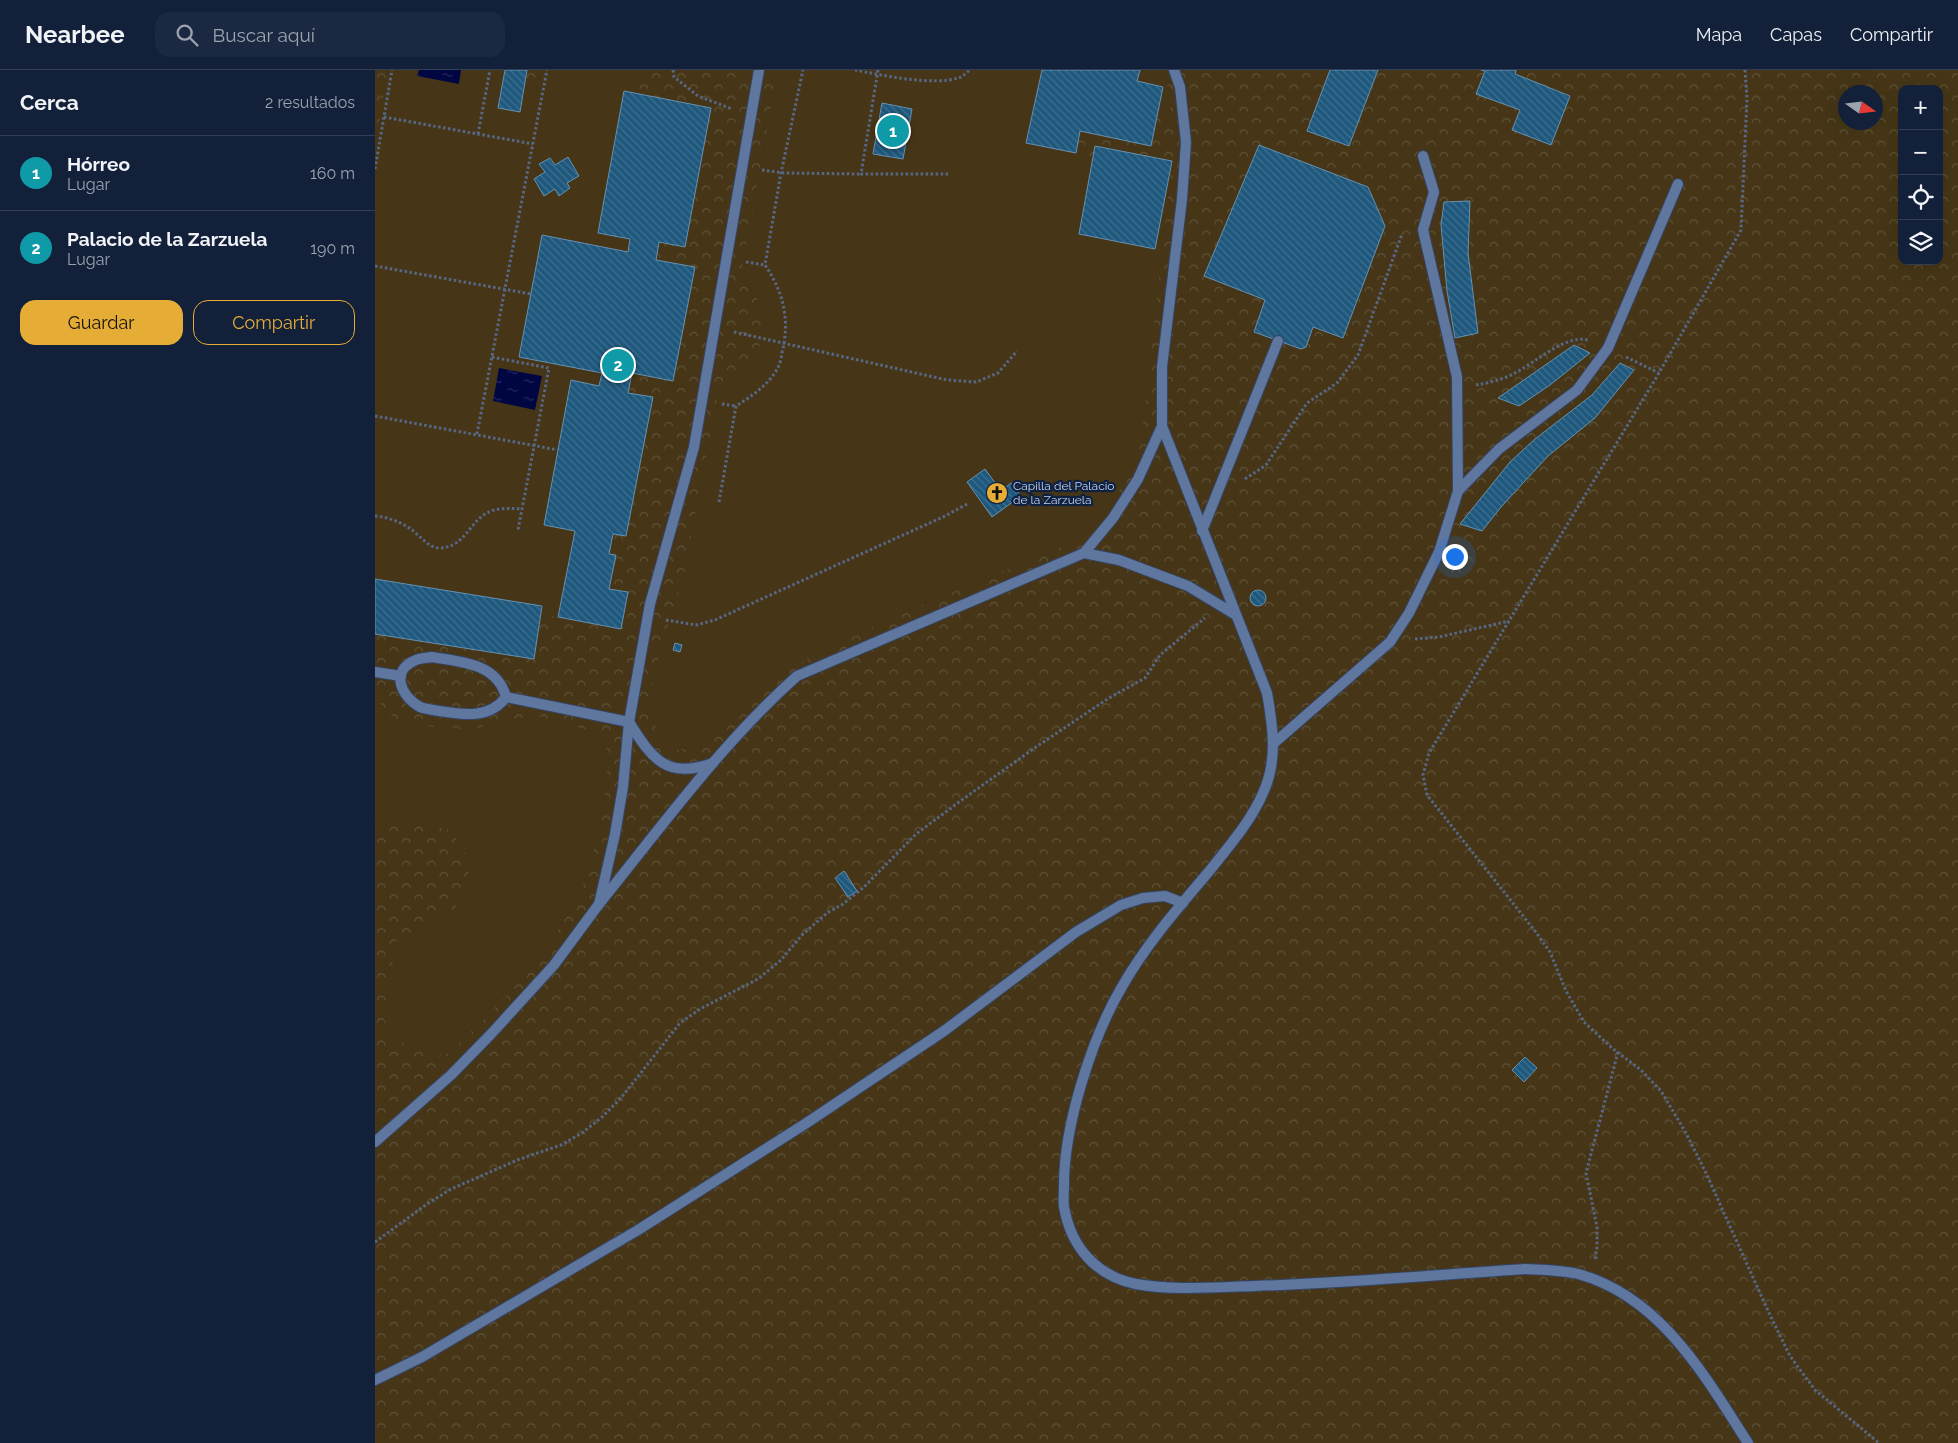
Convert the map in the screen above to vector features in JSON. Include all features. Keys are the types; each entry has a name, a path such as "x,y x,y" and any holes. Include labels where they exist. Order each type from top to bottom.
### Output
{"lane":[{"path":"599,904 615,834 623,787 629,722 649,616 694,447 759,70"},
{"path":"1174,70 1180,87 1186,142 1182,199 1162,367 1163,426 1202,531 1257,662 1267,693 1272,720 1271,768 1264,792 1251,816 1232,843 1142,955 1110,1007 1087,1067 1072,1122 1064,1174 1063,1206 1071,1230 1081,1250 1097,1268 1117,1278 1138,1284 1203,1287 1292,1284 1525,1269 1560,1271 1585,1277 1623,1294 1656,1319 1680,1344 1719,1397 1748,1443"},
{"path":"1273,744 1390,642 1409,613 1439,552 1457,491 1457,376 1423,230 1434,192 1423,156"},
{"path":"1457,491 1499,449 1577,390 1608,348 1678,184"},
{"path":"1202,531 1277,341"},
{"path":"375,1142 451,1075 493,1033 553,965 599,904 714,762 765,704 797,676 1084,553 1113,518 1138,479 1163,426"},
{"path":"1084,553 1119,560 1188,586 1236,615"},
{"path":"432,657 465,662 489,671 504,688 506,697 500,705 477,715 421,708 407,697 400,685 401,676 406,667 417,659 432,657"},
{"path":"375,672 401,676"},
{"path":"506,697 629,722 647,751 671,768 696,769 714,762"},
{"path":"375,1380 422,1357 638,1230 805,1124 944,1031 1076,932 1121,905 1143,898 1165,896 1183,903"}],"path":[{"path":"375,169 392,70"},
{"path":"478,134 490,70"},
{"path":"477,434 547,70"},
{"path":"673,70 674,77 699,96 751,116"},
{"path":"719,502 736,406 756,394 776,372 785,343 786,310 781,292 765,265 781,173 803,70"},
{"path":"855,70 878,72 891,77 940,80 961,77 970,70"},
{"path":"1745,70 1747,99 1741,230 1659,373 1429,753 1423,775 1427,795 1535,930 1550,952 1566,992 1583,1022 1641,1070 1661,1091 1685,1132 1790,1356 1815,1390 1879,1443"},
{"path":"861,174 878,72"},
{"path":"384,117 533,144"},
{"path":"742,166 781,173 949,174"},
{"path":"1223,477 1239,482 1253,476 1266,465 1307,404 1337,383 1348,370 1358,354 1405,227"},
{"path":"375,266 531,294"},
{"path":"715,328 947,380 976,382 998,373 1017,351"},
{"path":"1457,388 1486,383 1511,375 1567,342 1581,338 1608,348 1659,373"},
{"path":"492,357 549,368 518,530"},
{"path":"375,416 558,450"},
{"path":"649,616 696,625 715,620 943,517 969,503"},
{"path":"375,516 396,521 437,548 449,546 460,541 482,516 494,510 507,508 522,509"},
{"path":"375,1242 451,1189 520,1159 561,1145 601,1118 621,1098 680,1023 700,1009 758,979 781,960 802,936 827,913 864,887 916,834 959,802 1109,698 1145,678 1160,655 1203,622 1216,603"},
{"path":"1390,642 1439,637 1510,621"},
{"path":"1585,1277 1595,1260 1597,1247 1597,1227 1586,1173 1618,1052"}],"green space":[{"path":"375,70 1958,70 1958,1443 375,1443"},
{"path":"388,70 505,70 498,107 519,111 525,81 539,84 542,70 639,70 634,93 624,92 598,233 630,239 628,252 542,236 519,356 602,373 599,386 571,380 544,525 575,531 558,617 542,614 542,606 375,579 375,145"},
{"path":"778,70 1042,70 1026,142 1093,157 1079,235 1155,249 1172,161 1143,423 1134,465 1111,505 1087,532 1061,547 898,615 785,670 712,738 693,747 672,751 662,742 648,707 657,663 684,574 719,389 735,380 748,368 757,354 762,338 763,322 759,305 752,289 741,275"},
{"path":"1140,70 1163,70 1170,96 1171,120 1157,116 1163,87 1137,81"},
{"path":"375,697 390,715 409,725 472,730 506,719 541,717 600,734 609,754 601,824 582,889 563,922 530,971 477,1026 444,1056 424,1051 392,1038 383,1017 390,987 395,942 419,927 455,911 472,863 451,831 423,823 375,824"}],"water":[{"path":"419,70 461,70 459,84 417,76"},
{"path":"499,368 542,376 535,410 493,401"}],"building":[{"path":"505,70 527,70 520,112 498,108"},
{"path":"1042,70 1140,70 1137,81 1163,87 1151,146 1080,131 1076,153 1026,143"},
{"path":"1330,70 1378,70 1349,146 1307,131"},
{"path":"1481,70 1516,70 1515,74 1570,96 1551,145 1512,130 1520,110 1476,94 1485,71"},
{"path":"624,91 711,108 685,247 659,242 656,260 695,267 673,381 632,373 628,393 653,397 626,536 613,534 609,554 616,555 609,589 628,592 621,629 558,617 575,531 544,525 571,380 599,386 602,373 519,357 542,235 628,252 630,239 598,233"},
{"path":"882,103 912,109 903,159 873,154"},
{"path":"1259,145 1368,187 1385,226 1343,338 1313,327 1306,347 1301,349 1254,332 1265,300 1204,276"},
{"path":"1095,146 1172,161 1155,249 1079,234"},
{"path":"568,157 579,176 567,183 570,188 559,196 555,189 544,196 534,179 545,172 539,164 550,158 555,165"},
{"path":"1470,201 1468,253 1478,333 1455,338 1447,291 1441,225 1444,202"},
{"path":"1574,345 1590,353 1550,385 1519,406 1498,398"},
{"path":"1620,363 1634,370 1595,418 1548,456 1501,507 1482,531 1460,524 1510,462 1535,439 1592,395"},
{"name":"Capilla del Palacio de la Zarzuela","path":"985,469 1001,491 1011,483 1021,496 992,517 967,482"},
{"path":"375,579 542,606 534,659 375,634"},
{"path":"1258,590 1264,592 1266,598 1264,604 1258,606 1252,604 1250,598 1252,592"},
{"path":"675,643 682,645 680,652 673,650"},
{"path":"844,871 857,891 848,897 835,878"},
{"path":"1525,1057 1537,1068 1524,1082 1512,1070"}],"place":[{"name":"Hórreo","path":"893,131"},
{"name":"Palacio de la Zarzuela","path":"618,365"},
{"name":"Capilla del Palacio de la Zarzuela","path":"997,493"}]}
